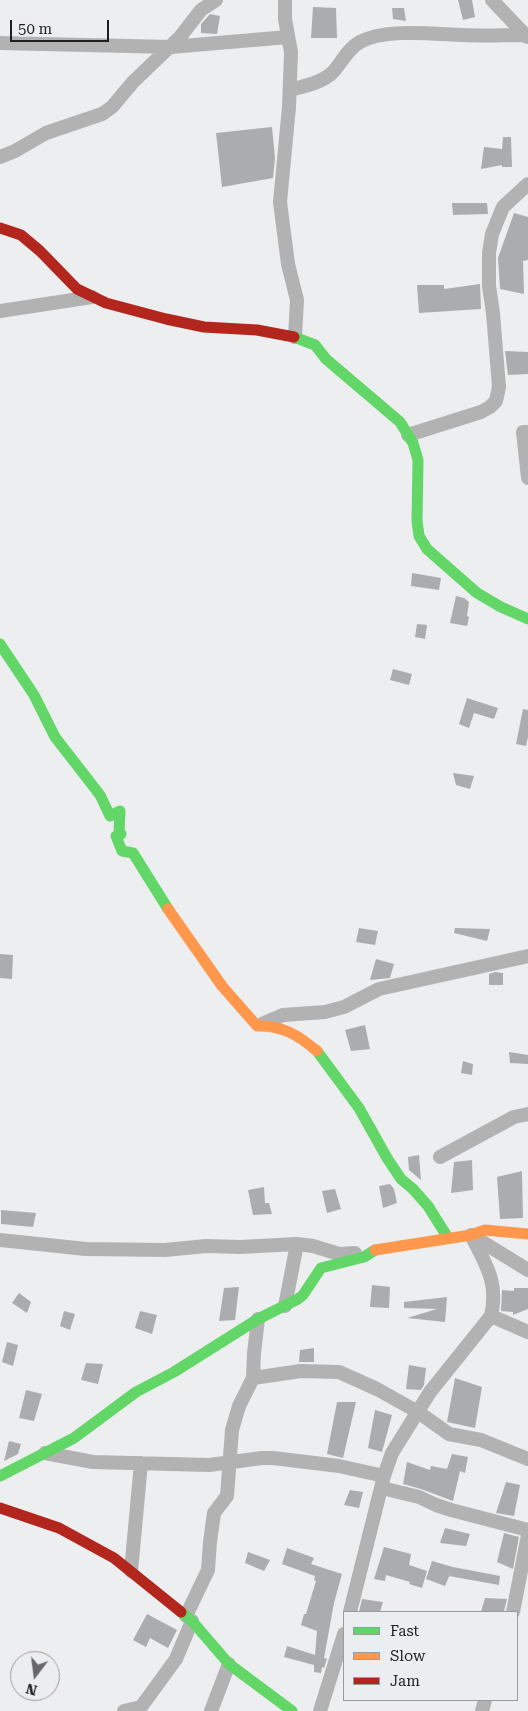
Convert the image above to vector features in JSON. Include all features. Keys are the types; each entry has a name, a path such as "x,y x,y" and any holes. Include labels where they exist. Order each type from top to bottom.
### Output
{"street":[{"path":"0,157 15,151 46,133 102,114 116,103 133,82 171,47 201,10 216,0"},
{"path":"285,0 291,52 290,90 280,202 288,264 297,300 295,337"},
{"path":"492,0 526,36"},
{"path":"290,90 321,81 332,73 348,50 360,42 374,37 420,33 526,36"},
{"path":"0,43 171,47 288,37"},
{"path":"408,435 481,412 496,401 499,378 489,286 489,253 492,234 503,207 528,184"},
{"path":"0,228 21,235 40,251 76,289 106,303 204,327 257,330 295,337 314,345 326,359 400,422 413,444 418,460 417,521 419,536 427,549 477,593 501,607 528,619"},
{"path":"0,311 92,297"},
{"path":"528,432 523,432 528,478"},
{"path":"0,644 39,703 56,737 102,799 110,816 120,811 118,827 121,834 116,836 122,851 133,854 190,940 238,1006 257,1026 276,1026 308,1044 328,1064 329,1069 359,1108 396,1172 428,1206 448,1238"},
{"path":"257,1026 283,1015 325,1012 344,1007 379,989 528,956"},
{"path":"440,1157 514,1117 528,1114"},
{"path":"0,1240 86,1249 165,1250 206,1246 240,1247 297,1244 313,1246 339,1254 373,1251 471,1235 485,1230 528,1234"},
{"path":"471,1235 528,1270"},
{"path":"350,1611 392,1453 430,1392 491,1316 494,1305 493,1279 471,1235"},
{"path":"285,1306 297,1244"},
{"path":"0,1476 74,1438 136,1392 174,1372 258,1319 303,1296 320,1268 364,1257 373,1251"},
{"path":"491,1316 528,1332"},
{"path":"124,1711 141,1706 176,1659 189,1618 208,1570 214,1513 227,1496 232,1430 239,1406 253,1378 258,1319"},
{"path":"253,1378 301,1371 340,1372 377,1389 418,1412 449,1434 481,1440 528,1459"},
{"path":"45,1453 93,1462 209,1465 262,1458 358,1469 436,1506 528,1530"},
{"path":"131,1571 141,1463"},
{"path":"0,1508 59,1528 114,1558 189,1618 229,1664 292,1711"},
{"path":"513,1611 528,1535"},
{"path":"320,1711 343,1637"},
{"path":"211,1711 229,1664"}],"building":[{"path":"458,0 472,0 475,17 463,20"},
{"path":"313,7 336,8 337,38 311,38"},
{"path":"392,8 404,8 406,21 393,19"},
{"path":"210,14 220,16 217,34 201,33 201,24"},
{"path":"272,127 275,158 273,178 222,187 216,133"},
{"path":"503,137 511,137 512,167 502,167 502,165 481,169 484,147 502,149"},
{"path":"452,203 487,203 488,214 453,215"},
{"path":"514,213 528,217 528,260 523,261 524,294 500,289 498,258"},
{"path":"480,284 481,309 419,313 417,285 444,285 444,289"},
{"path":"505,351 528,352 528,374 508,375"},
{"path":"412,573 441,578 439,590 411,586"},
{"path":"456,596 464,598 469,602 467,626 450,623"},
{"path":"417,624 427,625 425,639 415,637"},
{"path":"393,669 412,674 409,685 390,680"},
{"path":"467,698 498,708 494,719 474,713 469,728 459,724"},
{"path":"523,709 528,710 526,746 516,744"},
{"path":"453,773 474,776 470,789 456,785"},
{"path":"359,928 378,931 375,945 356,942"},
{"path":"455,928 490,929 487,941 454,933"},
{"path":"0,954 13,955 12,979 0,978"},
{"path":"376,959 394,964 390,978 370,980"},
{"path":"495,972 503,973 503,985 489,985 489,974"},
{"path":"365,1025 370,1049 351,1051 345,1030"},
{"path":"509,1052 528,1055 528,1064 510,1063"},
{"path":"463,1061 473,1064 472,1075 461,1073"},
{"path":"419,1155 421,1180 409,1170 408,1157"},
{"path":"472,1160 473,1190 451,1193 454,1162"},
{"path":"522,1171 523,1218 500,1219 497,1177"},
{"path":"390,1184 394,1189 397,1203 383,1208 379,1186"},
{"path":"264,1187 265,1203 269,1203 272,1214 253,1215 248,1190"},
{"path":"335,1189 341,1209 327,1213 322,1191"},
{"path":"1,1210 36,1213 33,1227 1,1224"},
{"path":"372,1285 390,1287 389,1308 370,1307"},
{"path":"239,1287 235,1320 219,1321 224,1288"},
{"path":"514,1288 528,1288 528,1309 513,1315 513,1312 501,1311 502,1290 514,1291"},
{"path":"19,1293 31,1302 27,1313 12,1303"},
{"path":"447,1297 445,1322 407,1318 437,1309 404,1308 404,1302"},
{"path":"64,1311 75,1314 70,1330 60,1326"},
{"path":"140,1311 157,1315 152,1334 135,1328"},
{"path":"7,1342 18,1345 13,1366 2,1362"},
{"path":"314,1348 314,1362 299,1362 300,1350"},
{"path":"86,1363 103,1364 98,1384 81,1380"},
{"path":"409,1365 426,1368 424,1385 421,1390 406,1389"},
{"path":"455,1378 482,1387 475,1428 447,1422"},
{"path":"26,1390 42,1394 34,1421 19,1418"},
{"path":"337,1402 356,1402 343,1458 327,1454"},
{"path":"375,1410 392,1415 382,1452 368,1448"},
{"path":"9,1441 21,1444 18,1454 4,1461"},
{"path":"452,1454 468,1457 465,1473 460,1471 453,1501 403,1484 407,1462 430,1470 431,1466 447,1469"},
{"path":"506,1482 520,1485 514,1516 496,1513"},
{"path":"350,1490 363,1492 359,1508 344,1505"},
{"path":"445,1528 470,1534 466,1546 440,1543"},
{"path":"504,1533 519,1537 513,1569 497,1562"},
{"path":"384,1547 411,1554 409,1565 427,1571 422,1588 409,1584 410,1582 386,1575 385,1581 374,1579"},
{"path":"287,1548 314,1558 311,1564 342,1574 334,1603 324,1658 327,1659 321,1673 314,1672 314,1665 284,1657 287,1646 315,1655 317,1631 301,1625 316,1581 314,1580 315,1576 282,1564"},
{"path":"248,1552 270,1560 264,1571 245,1563"},
{"path":"432,1561 500,1576 499,1585 449,1576 445,1586 426,1579"},
{"path":"485,1598 507,1599 504,1611 481,1611"},
{"path":"362,1599 383,1602 380,1611 359,1611"},
{"path":"147,1614 177,1630 168,1648 150,1638 146,1647 133,1640"}],"traffic: fast":[{"path":"294,337 315,345 326,359 400,422 413,443 418,460 417,521 419,536 427,549 477,593 501,607 528,619"},
{"path":"0,644 34,695 55,737 100,795 110,816 120,811 119,832 121,834 116,836 122,851 133,853 168,909"},
{"path":"317,1051 359,1108 401,1179 428,1206 448,1238"},
{"path":"0,1476 74,1438 136,1392 174,1372 258,1319 298,1299 303,1295 321,1268 364,1257 375,1250"},
{"path":"181,1612 192,1621 229,1664 292,1711"}],"traffic: slow":[{"path":"168,909 222,986 257,1026 282,1029 303,1040 317,1051"},
{"path":"375,1250 471,1235 485,1230 528,1234"}],"traffic: jam":[{"path":"0,228 21,235 40,251 77,289 106,303 204,327 257,330 294,337"},
{"path":"0,1508 59,1528 114,1558 181,1612"}]}
